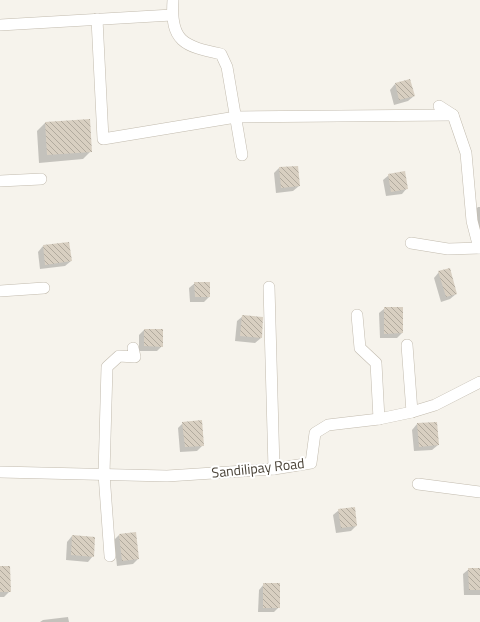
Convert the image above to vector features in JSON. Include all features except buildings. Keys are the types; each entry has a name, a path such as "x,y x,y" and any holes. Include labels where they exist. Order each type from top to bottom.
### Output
{"street":[{"path":"173,0 172,15 179,38 194,48 221,54 227,67 242,155"},
{"path":"0,25 172,15"},
{"path":"97,19 103,139 236,117 453,115"},
{"path":"411,243 448,249 479,248 472,221 466,153 453,115 439,106"},
{"path":"0,181 41,179"},
{"path":"269,287 274,469"},
{"path":"0,290 44,288"},
{"path":"357,315 360,348 376,363 380,419"},
{"path":"407,345 412,412"},
{"path":"110,556 104,474 107,367 119,356 135,357 133,348"},
{"name":"Sandilipay Road","path":"0,472 167,476 274,469 311,463 315,433 328,425 380,419 412,412 434,405 480,382"},
{"path":"418,484 480,492"}]}
